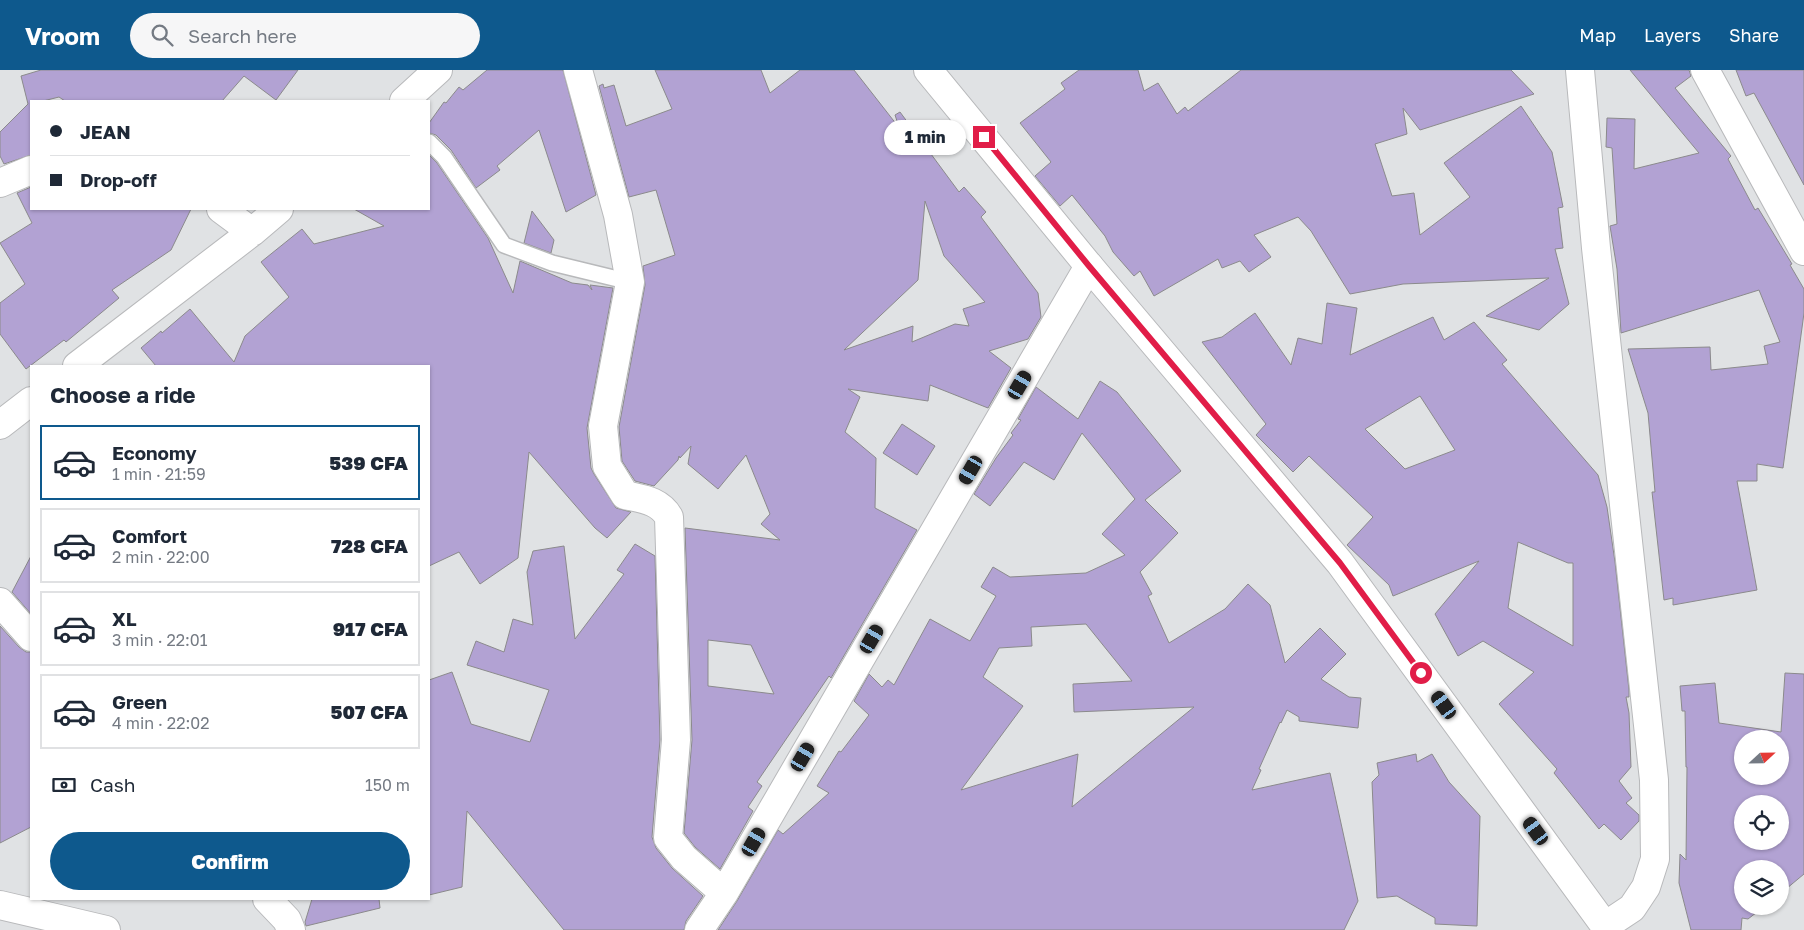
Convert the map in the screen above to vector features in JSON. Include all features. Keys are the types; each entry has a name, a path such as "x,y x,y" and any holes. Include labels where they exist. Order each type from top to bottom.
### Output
{"street":[{"path":"405,100 438,70"},
{"path":"578,70 618,214 630,282 603,426 607,466 625,495 656,502 664,508 669,516 676,740 668,838 684,858 724,893"},
{"path":"928,70 1089,266 1340,563 1607,928 1632,908 1646,887 1655,859 1654,780 1596,248 1580,70"},
{"path":"1705,70 1804,251"},
{"path":"0,183 30,170"},
{"path":"222,210 252,232"},
{"path":"78,365 252,232 278,210"},
{"path":"699,930 724,893 1089,266"},
{"path":"0,425 30,402"},
{"path":"0,602 30,636"},
{"path":"268,900 287,920 291,930"},
{"path":"0,906 106,930"}],"lane":[{"path":"430,143 444,157 504,245 552,262 630,282"}],"building":[{"path":"41,70 298,70 276,100 244,76 223,100 64,100 59,97 47,100 30,100 30,155 4,164 0,156 0,132 28,104 21,76"},
{"path":"487,70 563,70 596,195 566,212 539,130 497,166 500,170 476,188 451,150 436,135 430,133 430,122 444,102 446,103 459,87 463,90"},
{"path":"655,70 761,70 770,93 800,70 854,70 897,125 895,115 900,112 959,192 964,187 986,212 981,217 1038,293 1041,317 1028,339 989,351 1011,368 988,408 930,385 928,401 848,389 860,397 845,432 876,458 875,508 917,530 831,678 829,676 757,782 762,786 748,807 753,811 720,869 695,847 684,833 692,740 685,528 780,540 761,524 770,514 746,455 718,489 688,464 691,446 680,458 679,456 678,460 654,486 635,481 622,461 619,427 645,285 643,266 675,255 656,190 629,197 599,86 603,84 604,88 614,85 626,126 672,109","holes":["925,201 944,256 985,302 963,309 969,326 955,324 912,342 913,326 844,350 918,280","708,640 751,645 774,694 708,686"]},
{"path":"1079,70 1138,70 1144,91 1158,83 1177,114 1185,107 1188,111 1241,70 1511,70 1534,94 1420,130 1403,108 1407,134 1375,144 1392,196 1414,193 1420,235 1470,197 1444,163 1521,106 1552,152 1563,207 1558,208 1563,248 1555,249 1569,304 1539,330 1486,316 1549,278 1403,284 1350,294 1311,231 1298,217 1254,235 1271,257 1249,272 1240,261 1222,268 1218,259 1154,296 1140,271 1134,276 1113,252 1105,236 1072,195 1060,206 1035,176 1051,162 1020,123 1065,89 1061,83"},
{"path":"1630,70 1689,70 1691,76 1675,88 1731,156 1728,159 1755,210 1758,208 1792,264 1790,265 1804,289 1804,313 1783,468 1757,464 1757,481 1737,481 1757,590 1673,605 1673,598 1664,600 1652,492 1655,492 1648,413 1628,349 1710,347 1711,370 1768,364 1764,346 1780,342 1759,290 1621,333 1617,269 1610,226 1617,224 1612,148 1606,147 1607,118 1635,119 1634,169 1699,153"},
{"path":"1736,70 1804,70 1804,185 1754,93 1746,96"},
{"path":"430,156 437,163 488,238 513,293 520,261 572,283 588,285 592,290 590,285 613,288 587,428 591,468 594,474 616,508 631,512 607,538 595,528 529,452 518,558 480,584 459,552 430,566 430,365 155,365 141,348 190,309 234,362 245,336 289,297 261,262 302,229 314,244 384,226 356,210 430,210"},
{"path":"30,187 30,210 191,210 171,250 112,290 119,298 66,342 64,340 26,369 0,334 0,303 25,284 0,243 32,223 17,193"},
{"path":"532,211 554,240 551,253 524,243"},
{"path":"1327,303 1357,308 1350,355 1433,317 1444,340 1474,322 1507,360 1502,364 1598,475 1607,507 1615,562 1629,690 1629,697 1626,697 1629,713 1631,767 1619,781 1632,798 1626,803 1639,815 1639,821 1621,840 1604,824 1599,829 1554,773 1557,769 1499,704 1534,672 1483,641 1458,656 1435,614 1479,561 1393,596 1389,585 1347,545 1373,517 1309,456 1293,472 1256,435 1266,424 1202,342 1222,337 1255,313 1291,365 1298,338 1322,344","holes":["1420,396 1455,450 1405,469 1365,429","1518,542 1568,563 1573,563 1573,646 1508,608"]},
{"path":"1100,381 1117,392 1181,471 1145,500 1178,533 1140,572 1152,594 1148,596 1169,643 1225,609 1248,584 1270,605 1285,663 1320,628 1346,654 1321,679 1349,697 1361,698 1358,728 1299,721 1299,717 1287,710 1259,769 1261,770 1252,790 1330,773 1358,901 1344,930 718,930 778,830 783,834 829,793 817,786 839,751 841,752 869,715 854,701 869,674 882,687 888,680 894,685 930,619 970,641 996,596 981,587 993,567 1010,577 1086,573 1125,555 1102,534 1135,499 1082,433 1054,480 1024,462 990,506 974,494 1013,435 1011,433 1021,420 1018,419 1036,387 1078,419","holes":["1086,624 1132,681 1073,684 1074,712 1194,707 1072,807 1078,754 961,790 1023,706 983,677 999,648 1032,646 1031,627"]},
{"path":"902,424 935,446 917,475 883,453"},
{"path":"635,544 655,556 660,740 652,837 656,848 672,868 703,896 686,921 684,930 564,930 467,811 462,887 430,895 430,680 452,672 471,724 530,742 549,690 467,665 476,641 504,652 513,619 533,625 527,572 533,551 564,546 575,639 624,574 617,570"},
{"path":"30,558 30,613 12,592"},
{"path":"0,626 19,647 26,652 30,652 30,828 0,843"},
{"path":"1785,673 1804,674 1804,874 1789,886 1789,860 1734,860 1734,915 1753,915 1748,919 1742,918 1741,930 1691,930 1679,883 1680,854 1686,860 1687,767 1685,711 1682,711 1680,686 1715,683 1719,723 1767,730 1734,730 1734,785 1789,785 1789,730 1781,730"},
{"path":"1416,754 1417,762 1432,754 1449,782 1480,816 1477,926 1435,924 1435,918 1397,896 1377,898 1372,782 1379,775 1377,763"},
{"path":"312,900 379,900 380,908 306,926 305,922"}],"route":[{"path":"984,137 1089,266 1340,563 1421,673"}]}
